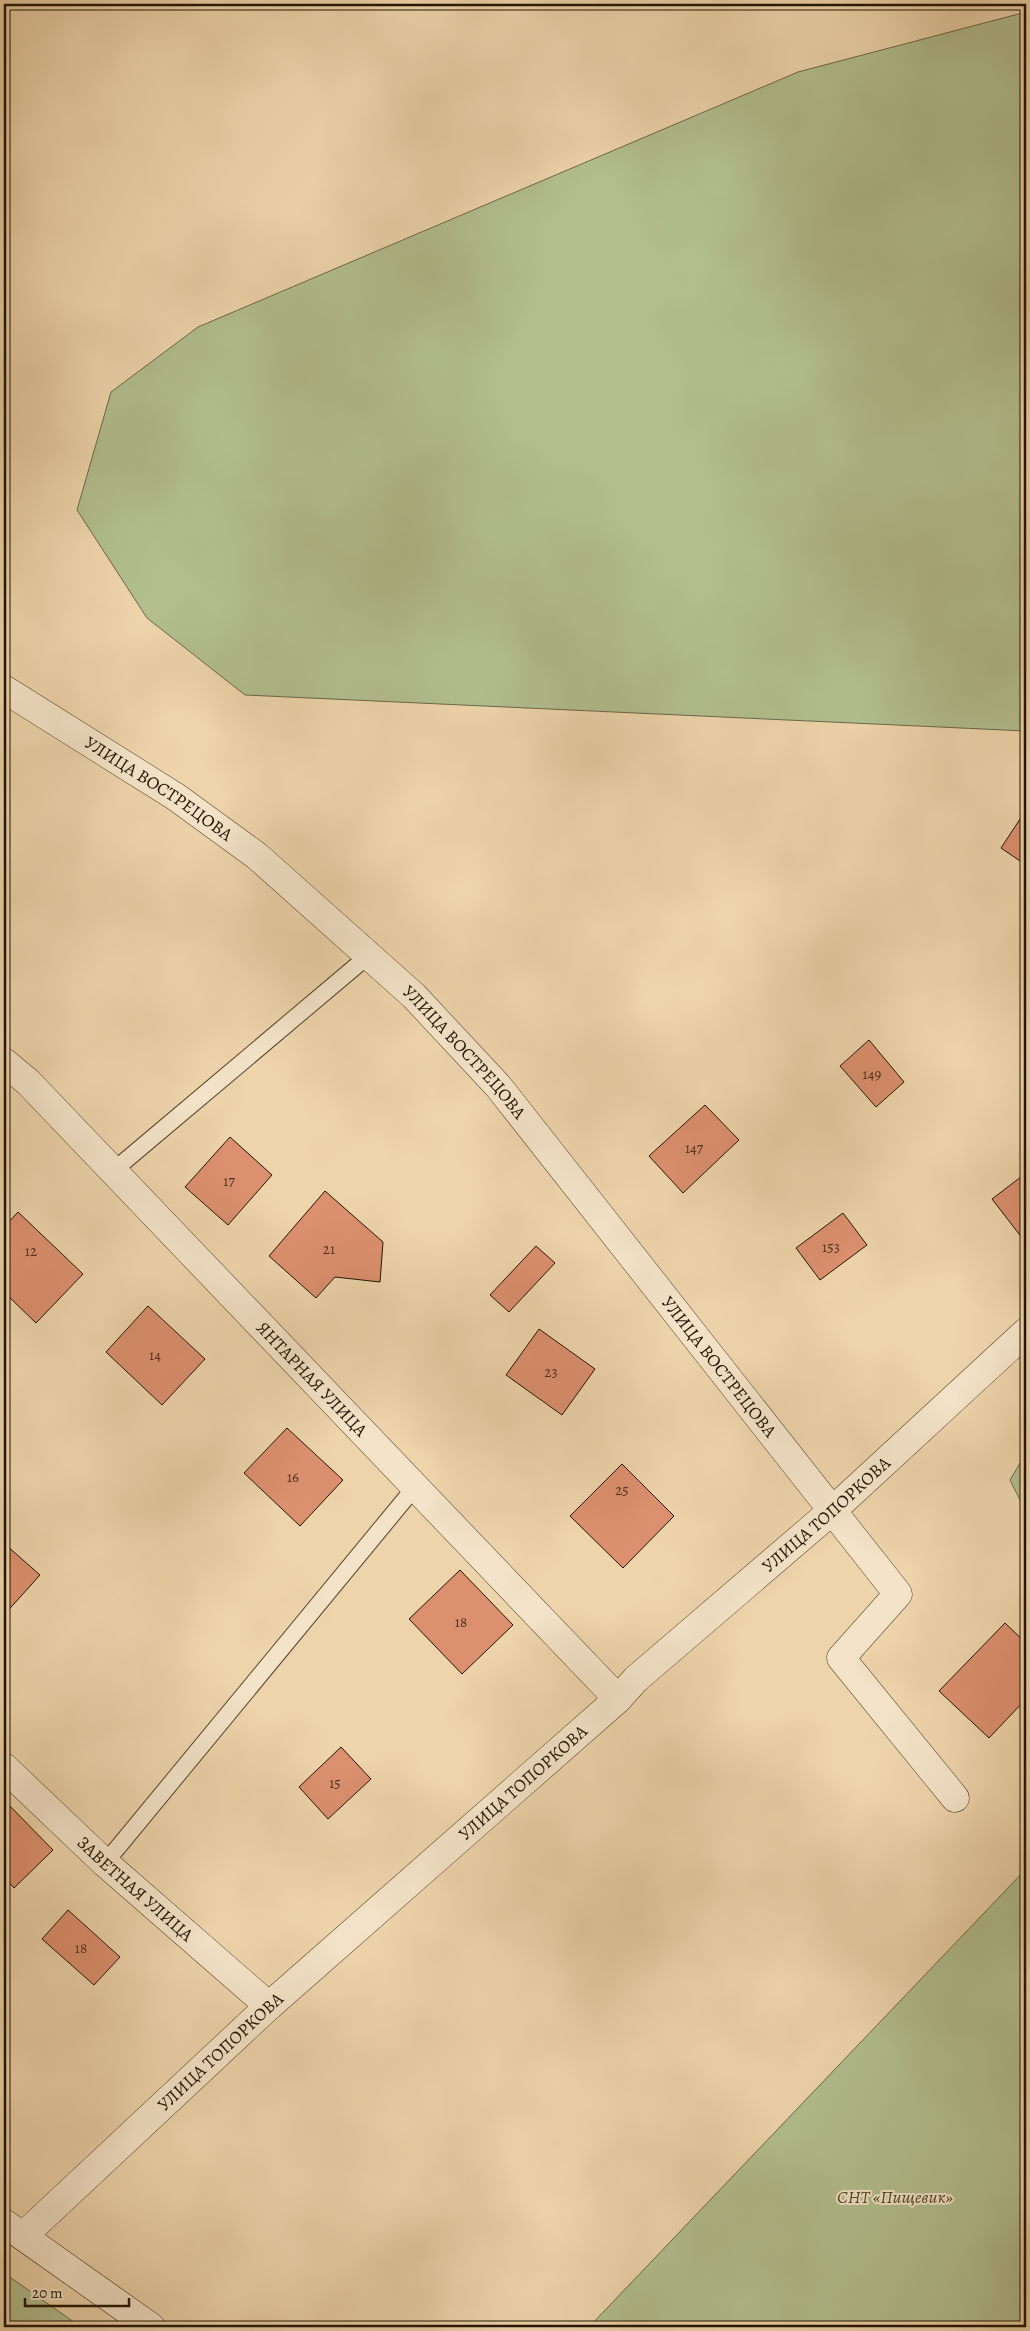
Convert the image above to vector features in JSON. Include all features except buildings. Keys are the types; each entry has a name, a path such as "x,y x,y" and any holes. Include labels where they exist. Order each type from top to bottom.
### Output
{"street":[{"name":"УЛИЦА ВОСТРЕЦОВА","path":"4,690 176,797 249,850 414,996 498,1086 898,1594 841,1658 955,1798"},
{"name":"ЯНТАРНАЯ УЛИЦА","path":"4,1062 28,1082 618,1699"},
{"name":"УЛИЦА ТОПОРКОВА","path":"150,2327 13,2230 618,1699 636,1679 832,1510 1026,1332"},
{"name":"ЗАВЕТНАЯ УЛИЦА","path":"4,1767 105,1863 269,2006"}],"lane":[{"path":"113,1172 368,956"},
{"path":"105,1863 415,1487"}],"green space":[{"path":"1026,12 1026,731 245,695 147,618 77,510 111,392 198,327 798,72"},
{"path":"1026,1453 1026,1512 1010,1480"},
{"name":"СНТ «Пищевик»","path":"1026,1869 1026,2327 589,2327"},
{"path":"4,2273 81,2327 4,2327"}]}
